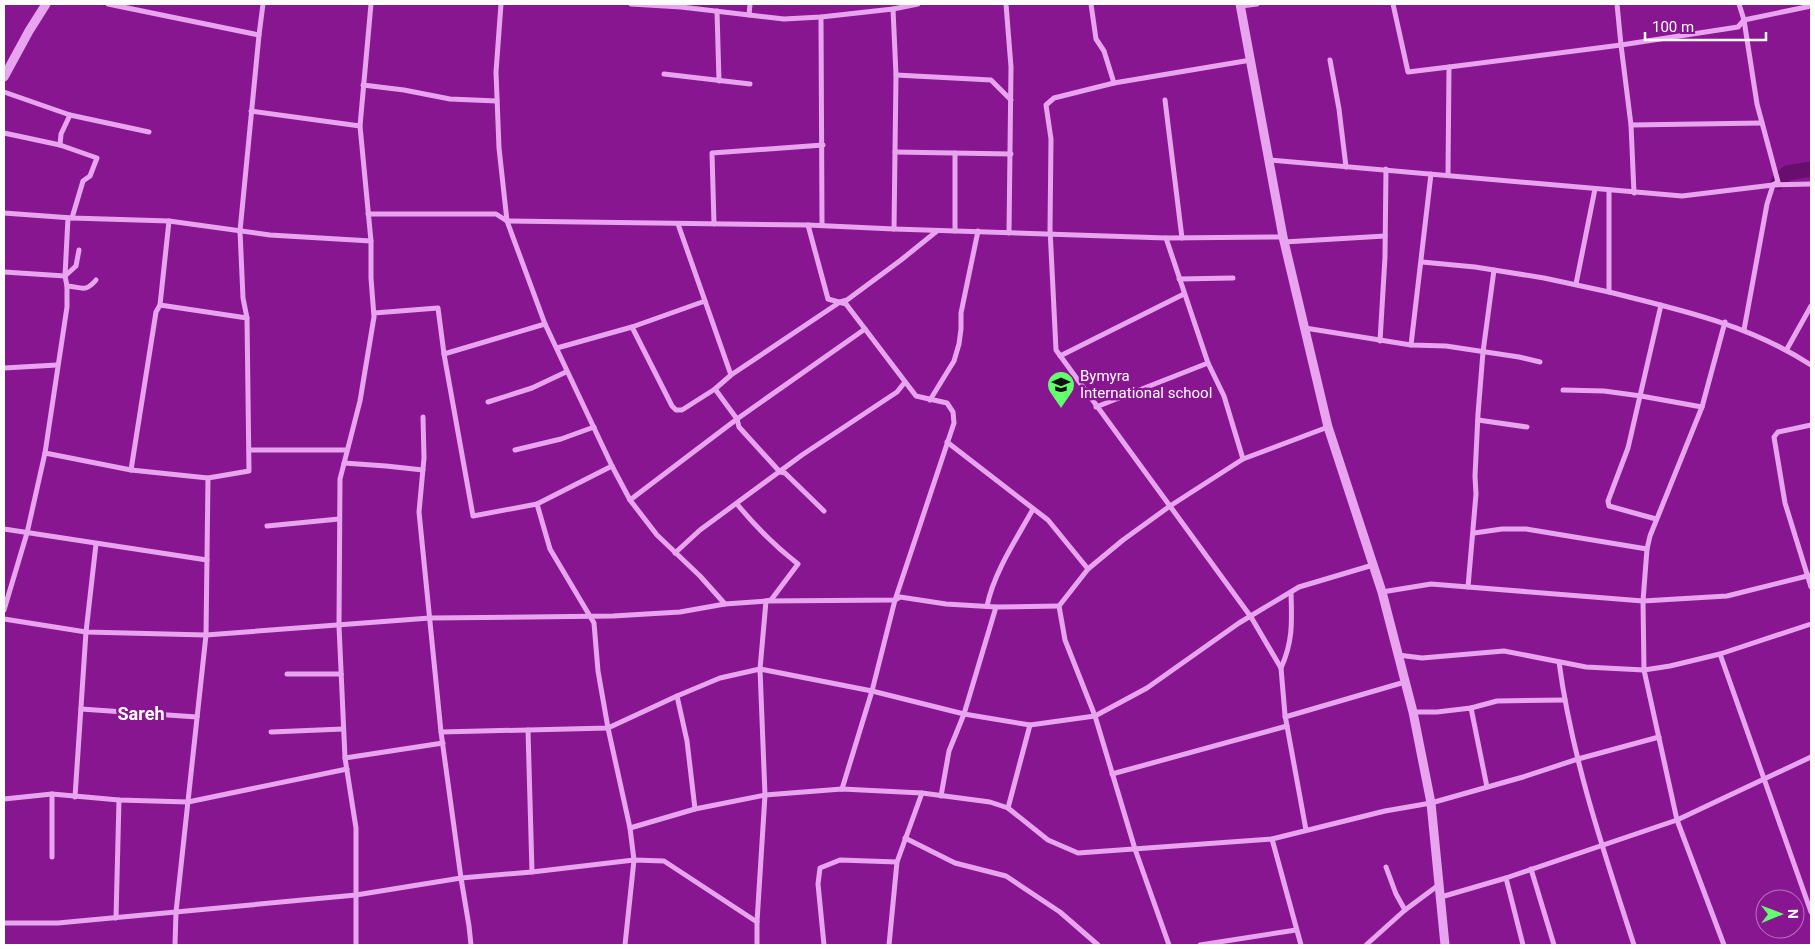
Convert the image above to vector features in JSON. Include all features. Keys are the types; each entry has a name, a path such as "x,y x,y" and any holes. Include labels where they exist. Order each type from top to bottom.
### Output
{"street":[{"path":"4,76 46,4"},
{"path":"108,4 258,35"},
{"path":"45,453 131,470 208,478 248,471 247,318 240,231 258,35 263,4"},
{"path":"356,945 356,828 345,758 338,626 340,479 360,401 374,313 371,278 371,241 360,126 371,4"},
{"path":"501,4 496,72 499,148 507,221 545,324 566,372 630,500 657,536 700,576 725,604"},
{"path":"630,4 681,5 784,19 893,9 918,4"},
{"path":"749,15 750,4"},
{"path":"1006,4 1012,100 1010,233"},
{"path":"1091,4 1096,39 1104,51 1114,83"},
{"path":"1257,4 1240,5 1284,240 1328,427 1382,592 1413,712 1431,803 1445,945"},
{"path":"1393,4 1408,72 1620,45 1738,27 1744,20 1811,6"},
{"path":"1617,4 1620,45 1631,125 1634,193"},
{"path":"1739,4 1744,20 1762,124 1778,182 1773,185 1767,204 1744,330"},
{"path":"893,9 896,75 894,229"},
{"path":"717,11 719,80"},
{"path":"821,17 822,225"},
{"path":"1250,60 1114,83 1054,98 1046,105 1052,148 1050,234 1056,350 1251,617 1281,668 1285,717 1306,830"},
{"path":"1330,60 1339,109 1346,167"},
{"path":"1448,174 1449,67"},
{"path":"664,74 750,84"},
{"path":"896,75 991,80 1012,100"},
{"path":"363,85 404,90 450,99 497,101"},
{"path":"4,92 70,115 149,132"},
{"path":"1164,100 1182,238"},
{"path":"251,111 360,126"},
{"path":"60,145 61,134 70,115"},
{"path":"1631,125 1762,124"},
{"path":"4,132 60,145 97,158 90,176 83,180 70,218 65,276 67,307 45,453 27,533 4,610"},
{"path":"714,224 712,153 823,146"},
{"path":"896,152 1011,154"},
{"path":"955,153 955,231"},
{"path":"1269,160 1448,174 1634,193 1682,196 1773,185 1811,184"},
{"path":"1380,341 1386,236 1386,169"},
{"path":"1411,345 1431,174"},
{"path":"1576,284 1595,189"},
{"path":"1609,190 1609,292"},
{"path":"4,213 70,218 169,221 270,235 371,241"},
{"path":"368,214 496,214 507,221 822,225 1166,238 1284,240 1386,236"},
{"path":"131,470 156,312 160,305 169,221"},
{"path":"678,224 731,375"},
{"path":"808,225 828,299 846,304 916,396 947,403 953,412 954,423 895,600 872,691 842,789"},
{"path":"632,327 676,410 682,410 840,302 847,300 937,230"},
{"path":"930,400 954,361 959,344 961,313 978,231"},
{"path":"1166,238 1208,363 1224,396 1242,459"},
{"path":"4,272 65,276 76,266 80,250"},
{"path":"1422,262 1494,270 1576,284 1725,322 1787,349 1811,365"},
{"path":"1468,587 1474,533 1478,420 1483,352 1494,270"},
{"path":"1179,278 1233,278"},
{"path":"67,286 85,289 90,287 96,280"},
{"path":"1060,356 1184,294"},
{"path":"557,348 632,327 705,301"},
{"path":"160,305 247,318"},
{"path":"1656,520 1608,504 1628,448 1660,305"},
{"path":"1787,349 1811,306"},
{"path":"374,313 438,308 444,354 473,516 537,504 612,466"},
{"path":"1724,945 1677,820 1644,670 1643,601 1647,549 1656,520 1702,407 1725,322"},
{"path":"444,354 545,324"},
{"path":"630,500 737,419 865,328"},
{"path":"1305,328 1411,345 1446,346 1540,362"},
{"path":"1096,407 1208,363"},
{"path":"4,368 57,365"},
{"path":"488,402 532,388 566,372"},
{"path":"675,553 700,530 802,455 897,392 905,382"},
{"path":"715,389 737,419 738,427 780,472 785,473 824,511"},
{"path":"1564,390 1604,391 1702,407"},
{"path":"423,417 423,470 419,512 443,742 471,945"},
{"path":"1478,420 1528,427"},
{"path":"1811,425 1778,432 1774,437 1785,503 1809,576 1811,588"},
{"path":"515,450 561,439 594,427"},
{"path":"1169,945 1135,850 1095,716 1065,640 1059,606 1088,569 1123,540 1170,506 1242,459 1328,427"},
{"path":"947,442 1048,520 1088,569"},
{"path":"249,450 347,450"},
{"path":"344,463 423,470"},
{"path":"175,945 176,912 206,635 208,478"},
{"path":"537,504 550,549 594,623 598,672 630,828 634,860 625,945"},
{"path":"737,504 780,550 798,564 771,600 766,601"},
{"path":"987,606 1004,562 1033,509"},
{"path":"267,526 340,519"},
{"path":"4,529 207,560"},
{"path":"1474,533 1502,529 1526,529 1647,549"},
{"path":"75,797 86,632 96,544"},
{"path":"442,732 608,728 720,678 760,668 872,691 964,714 1030,725 1095,716 1147,688 1251,617 1299,587 1373,565"},
{"path":"1382,592 1431,584 1643,601 1727,596 1809,576"},
{"path":"1281,668 1289,651 1293,627 1291,593"},
{"path":"4,619 86,632 206,635 430,618 613,616 680,612 725,604 766,601 895,600 900,598 946,604 1059,606"},
{"path":"757,945 765,795 760,668 766,601"},
{"path":"941,796 949,751 964,714 996,606"},
{"path":"1398,655 1422,658 1504,651 1586,667 1644,670 1720,654 1811,624"},
{"path":"1720,654 1811,912"},
{"path":"1559,662 1578,759 1602,846 1634,945"},
{"path":"287,674 341,674"},
{"path":"1285,717 1405,682"},
{"path":"677,696 687,741 695,809"},
{"path":"1413,712 1437,712 1471,708 1497,701 1565,700"},
{"path":"1471,708 1487,787"},
{"path":"81,710 197,717"},
{"path":"1008,808 1030,725"},
{"path":"1112,774 1287,726"},
{"path":"271,732 343,729"},
{"path":"528,730 532,872"},
{"path":"630,828 695,809 765,795 842,789 922,793 990,802 1008,808 1048,840 1078,852 1135,850 1272,839 1385,811 1431,803 1659,737"},
{"path":"345,758 443,742"},
{"path":"1441,897 1506,878 1677,820 1811,757"},
{"path":"4,799 52,794 119,800 188,802 347,769"},
{"path":"889,945 897,862 922,793"},
{"path":"52,794 52,857"},
{"path":"116,918 119,800"},
{"path":"905,838 955,864 1006,876 1060,912 1098,945"},
{"path":"1272,839 1301,945"},
{"path":"4,923 58,923 356,895 461,878 634,860 664,862 757,922"},
{"path":"824,945 818,884 820,868 840,860 897,862"},
{"path":"1386,866 1396,894 1405,910"},
{"path":"1531,869 1554,945"},
{"path":"1506,878 1524,945"},
{"path":"1366,945 1405,910 1440,884"},
{"path":"1200,945 1296,930"}],"waterway":[{"path":"1778,182 1787,173 1811,169"}],"place":[{"name":"Bymyra International school","path":"1061,409"}],"district":[{"name":"Sareh","path":"141,714"}]}
